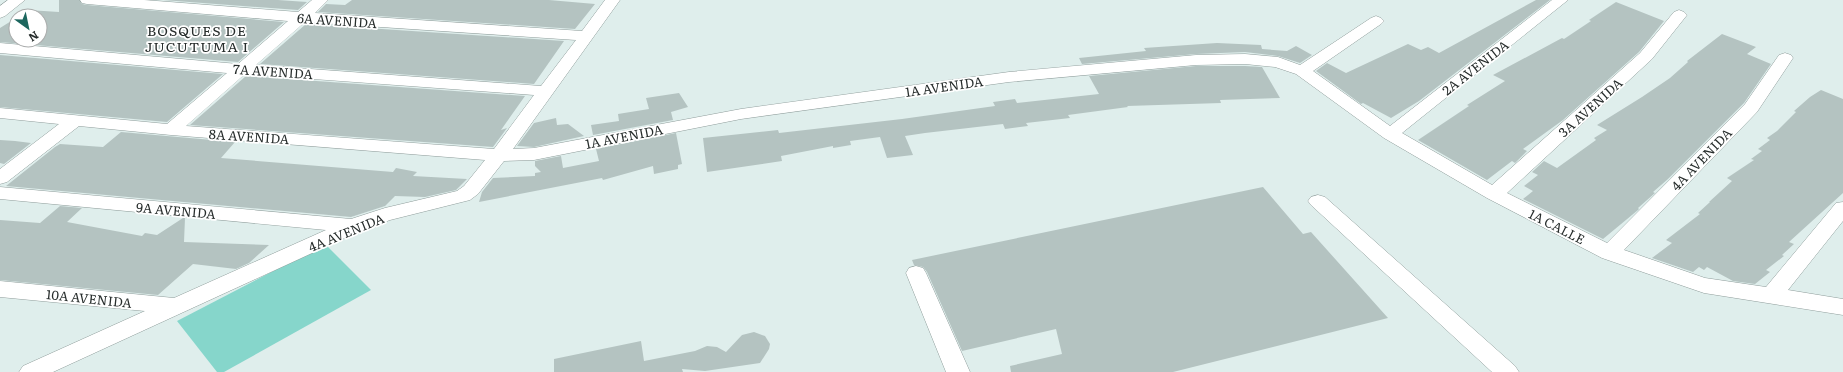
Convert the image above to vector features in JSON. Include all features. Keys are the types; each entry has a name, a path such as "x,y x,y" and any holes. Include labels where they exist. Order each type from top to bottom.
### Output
{"street":[{"path":"0,13 18,0"},
{"name":"6A AVENIDA","path":"87,0 301,17 587,36"},
{"path":"171,130 321,0"},
{"name":"4A AVENIDA","path":"31,372 353,226 385,215 463,196 471,190 499,155 613,0"},
{"name":"2A AVENIDA","path":"1390,134 1561,0"},
{"name":"3A AVENIDA","path":"1494,194 1646,56 1679,15"},
{"path":"1302,71 1376,21"},
{"name":"7A AVENIDA","path":"0,48 242,69 547,91"},
{"name":"4A AVENIDA","path":"1609,253 1751,108 1785,58"},
{"name":"1A AVENIDA","path":"499,155 534,154 740,114 1009,77 1196,60 1245,59 1278,62 1302,71"},
{"name":"1A CALLE","path":"1302,71 1390,134 1494,194 1609,253 1704,285 1843,307"},
{"name":"8A AVENIDA","path":"0,113 171,130 499,155"},
{"path":"0,178 76,120"},
{"name":"9A AVENIDA","path":"0,193 353,226"},
{"path":"1318,201 1507,372"},
{"path":"1772,295 1843,208"},
{"path":"916,273 958,372"},
{"name":"10A AVENIDA","path":"0,289 178,306"}],"green space":[{"path":"325,244 371,290 224,372 217,372 177,321"}],"building":[{"path":"59,0 79,0 82,4 87,5 284,22 238,62 48,46 48,11 59,12"},
{"path":"163,0 278,0 307,2 298,10"},
{"path":"352,0 549,0 595,4 575,29 318,12 326,4 345,5"},
{"path":"1536,0 1550,0 1419,101 1391,118 1363,103 1361,104 1316,71 1327,63 1346,73 1408,44 1421,50 1428,47 1439,53"},
{"path":"1616,2 1664,21 1639,52 1563,120 1523,149 1527,151 1515,163 1512,161 1487,180 1418,140 1469,106 1467,105 1505,81 1493,75 1562,38 1564,39"},
{"path":"8,23 8,43 0,42 0,28"},
{"path":"306,24 564,41 534,84 260,64"},
{"path":"1722,34 1756,47 1747,54 1771,64 1744,103 1653,192 1655,193 1638,208 1638,210 1603,239 1523,199 1533,191 1524,186 1538,175 1532,172 1544,161 1557,168 1596,140 1594,138 1607,130 1597,125 1670,78 1688,62 1687,61"},
{"path":"1217,43 1261,45 1262,49 1287,51 1296,46 1312,55 1300,63 1278,56 1245,52 1196,54 1082,64 1079,58 1146,51 1144,48"},
{"path":"0,55 223,74 167,122 0,107"},
{"path":"1196,66 1262,67 1280,98 1220,100 1221,103 1127,106 1128,107 1068,115 1070,118 1026,123 1028,126 1005,129 1003,124 905,136 913,155 887,158 880,137 850,141 851,145 833,148 833,146 781,156 782,161 707,172 703,138 778,130 779,133 902,119 995,106 993,102 1015,99 1017,103 1099,94 1089,76"},
{"path":"246,76 525,96 501,130 507,128 493,147 190,125"},
{"path":"1821,90 1843,99 1843,193 1789,242 1794,244 1782,255 1784,256 1766,270 1770,272 1755,284 1733,281 1707,267 1704,270 1699,267 1693,272 1652,258 1672,243 1666,240 1700,214 1698,213 1732,181 1727,178 1754,160 1751,159 1762,151 1758,149 1770,140 1767,138 1777,131 1796,112 1794,111 1810,97"},
{"path":"679,93 688,107 671,112 673,120 593,135 591,125 619,121 618,114 649,109 646,98"},
{"path":"556,118 557,125 568,124 584,136 534,147 517,146 534,123"},
{"path":"121,132 235,142 221,158 393,172 396,168 417,172 413,176 467,179 456,190 425,197 395,196 385,206 351,217 6,186 60,144 103,147"},
{"path":"676,133 682,164 678,165 678,169 654,174 653,166 603,180 602,178 479,202 482,192 493,178 535,176 535,173 541,172 535,166 535,161 561,156 563,168 599,161 596,149"},
{"path":"0,140 31,143 4,164 0,163"},
{"path":"1263,187 1303,234 1311,232 1388,318 1173,372 1011,372 1010,366 1062,354 1056,329 962,351 927,272 923,267 914,265 912,260"},
{"path":"60,206 82,208 67,222 142,236 145,233 157,235 185,218 184,242 269,245 249,263 236,269 193,264 158,295 0,280 0,220 40,223"},
{"path":"754,332 765,336 770,344 769,349 760,363 705,371 682,369 683,372 554,372 554,359 641,341 644,361 695,351 707,346 717,347 726,352 742,335"}],"district":[{"name":"BOSQUES DE JUCUTUMA I","path":"197,38"}]}
